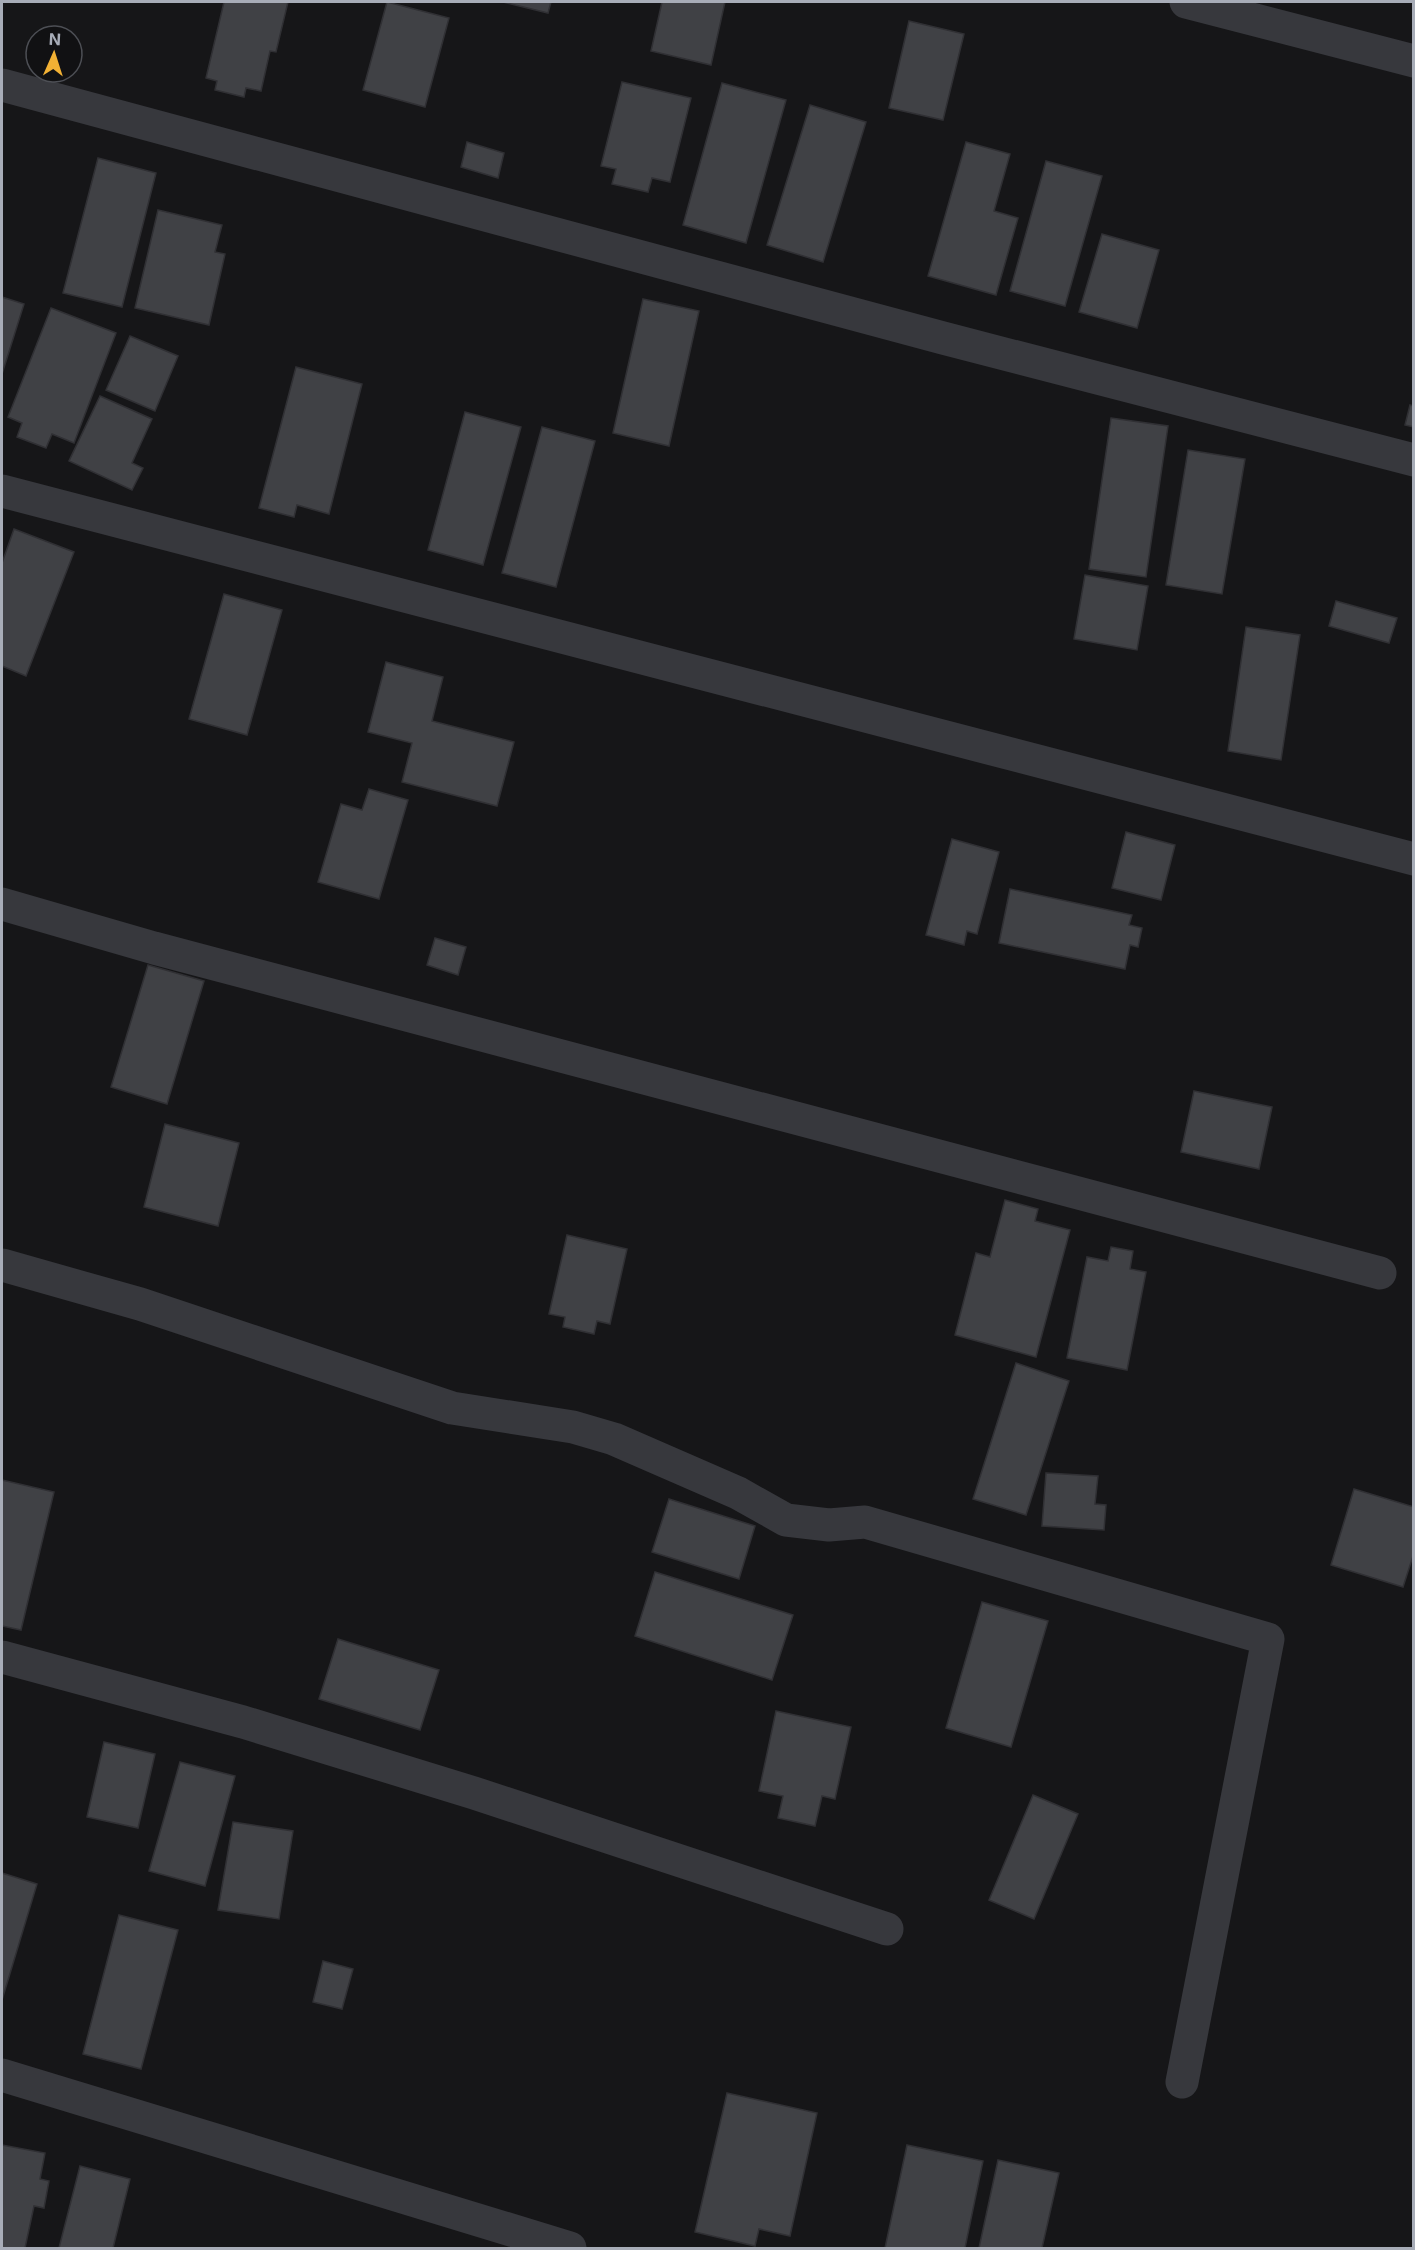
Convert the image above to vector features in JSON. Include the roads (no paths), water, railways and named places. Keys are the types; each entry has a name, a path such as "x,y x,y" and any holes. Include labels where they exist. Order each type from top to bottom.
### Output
{"street":[{"path":"1186,2 1413,61"},
{"path":"2,85 931,335 1413,460"},
{"path":"2,491 1413,859"},
{"path":"2,904 154,948 1380,1273"},
{"path":"2,1266 140,1304 452,1408 573,1427 614,1439 738,1493 786,1520 829,1525 865,1522 1268,1639 1182,2082"},
{"path":"2,1657 243,1722 474,1793 887,1929"},
{"path":"2,2075 570,2248"}]}
